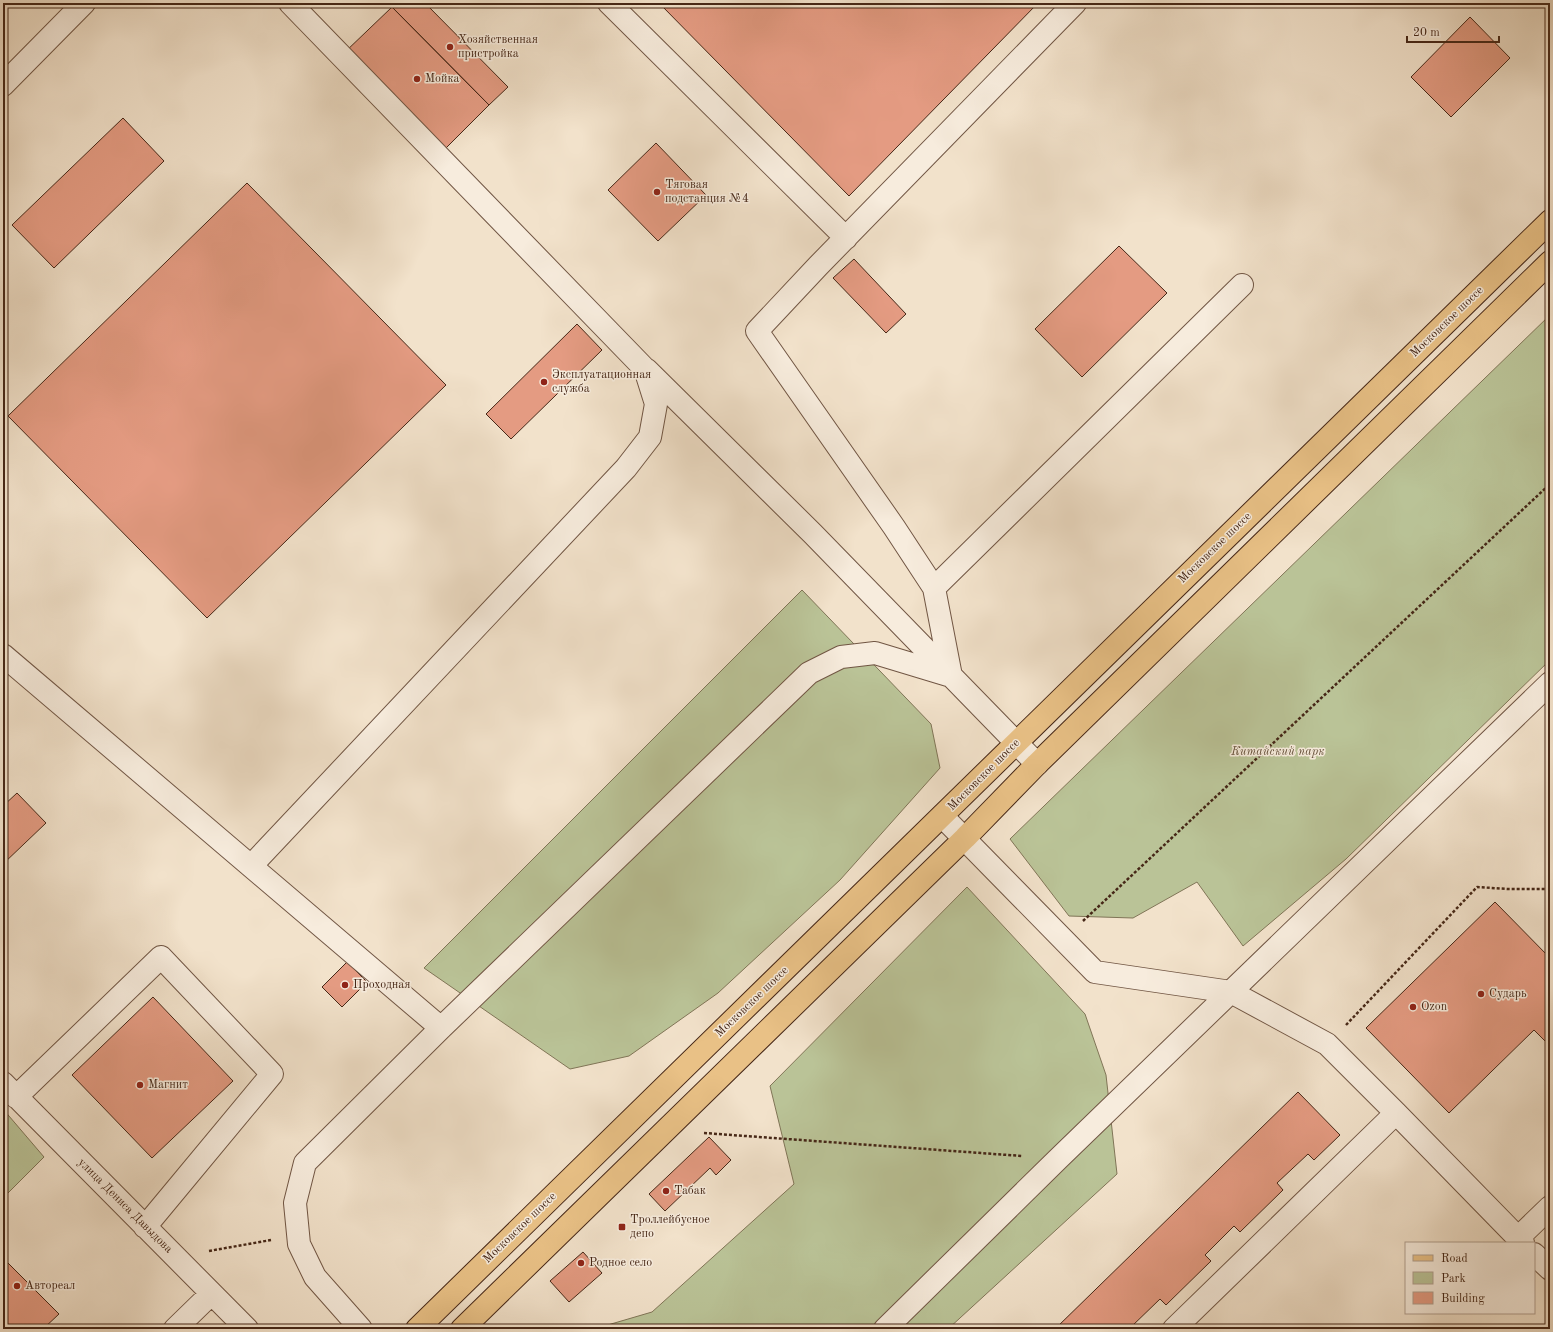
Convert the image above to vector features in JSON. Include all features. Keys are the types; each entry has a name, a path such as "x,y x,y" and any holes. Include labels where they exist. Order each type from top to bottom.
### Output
{"main road":[{"name":"Московское шоссе","path":"417,1329 1550,220"},
{"path":"462,1329 965,838 1037,764 1550,262"}],"street":[{"path":"3,85 84,3"},
{"path":"290,3 645,369 813,534 1037,764"},
{"path":"609,3 846,238"},
{"path":"951,676 934,588 890,521 757,331 1075,3"},
{"path":"934,588 1242,285"},
{"path":"252,866 626,468 650,437 656,404 645,369"},
{"path":"361,1329 315,1277 299,1244 295,1203 305,1163 440,1028 809,673 841,657 875,653 951,676"},
{"path":"3,655 440,1028"},
{"path":"885,1329 1058,1159 1550,683"},
{"path":"942,816 1095,972 1231,992 1327,1044 1520,1241 1550,1207"},
{"path":"9,1090 161,957 272,1074 145,1227"},
{"name":"улица Дениса Давыдова","path":"9,1090 247,1329"},
{"path":"1174,1329 1396,1113"},
{"path":"1535,1255 1550,1269"},
{"path":"175,1329 211,1294"}],"path":[{"path":"1063,940 1550,484"},
{"path":"1327,1044 1477,887 1550,889"},
{"path":"699,1138 705,1133 1058,1159"}],"green space":[{"name":"Китайский парк","path":"1550,315 1550,660 1346,859 1243,946 1197,882 1133,918 1069,916 1010,839"},
{"path":"802,590 931,724 940,768 840,880 718,993 629,1056 570,1069 424,968"},
{"path":"967,887 1085,1014 1106,1075 1117,1174 948,1329 594,1329 652,1312 794,1184 770,1086"},
{"path":"3,1109 44,1157 3,1198"}],"building":[{"name":"Хозяйственная пристройка","path":"396,3 425,3 508,87 489,105 392,7"},
{"path":"659,3 1038,3 849,196"},
{"name":"Мойка","path":"392,7 489,105 442,152 344,53"},
{"path":"1470,17 1510,58 1451,117 1411,77"},
{"path":"123,118 164,161 54,268 12,225"},
{"name":"Тяговая подстанция №4","path":"656,143 706,195 658,241 608,190"},
{"path":"247,183 446,385 207,618 8,416"},
{"path":"1119,246 1167,293 1082,377 1035,329"},
{"path":"854,259 906,314 886,333 833,278"},
{"name":"Эксплуатационная служба","path":"577,324 602,350 511,439 486,414"},
{"path":"17,793 46,823 3,864 3,806"},
{"path":"1495,902 1550,958 1550,1046 1534,1030 1449,1113 1366,1028"},
{"name":"Проходная","path":"347,962 367,982 342,1007 322,987"},
{"path":"153,997 233,1081 152,1158 72,1075"},
{"path":"1298,1092 1340,1135 1314,1160 1308,1154 1277,1183 1283,1190 1240,1232 1234,1226 1205,1255 1211,1261 1166,1305 1160,1299 1130,1328 1131,1329 1055,1329"},
{"path":"709,1137 731,1160 716,1175 710,1168 665,1211 649,1194"},
{"path":"583,1252 602,1273 569,1302 550,1281"},
{"name":"Автореал","path":"3,1258 59,1314 43,1329 3,1329"}],"place":[{"name":"Хозяйственная пристройка","path":"450,47"},
{"name":"Мойка","path":"417,79"},
{"name":"Тяговая подстанция №4","path":"657,192"},
{"name":"Эксплуатационная служба","path":"544,382"},
{"name":"Проходная","path":"345,985"},
{"name":"Сударь","path":"1481,994"},
{"name":"Ozon","path":"1413,1007"},
{"name":"Магнит","path":"140,1085"},
{"name":"Табак","path":"666,1191"},
{"name":"Троллейбусное депо","path":"622,1227"},
{"name":"Родное село","path":"581,1263"},
{"name":"Автореал","path":"17,1286"}]}
